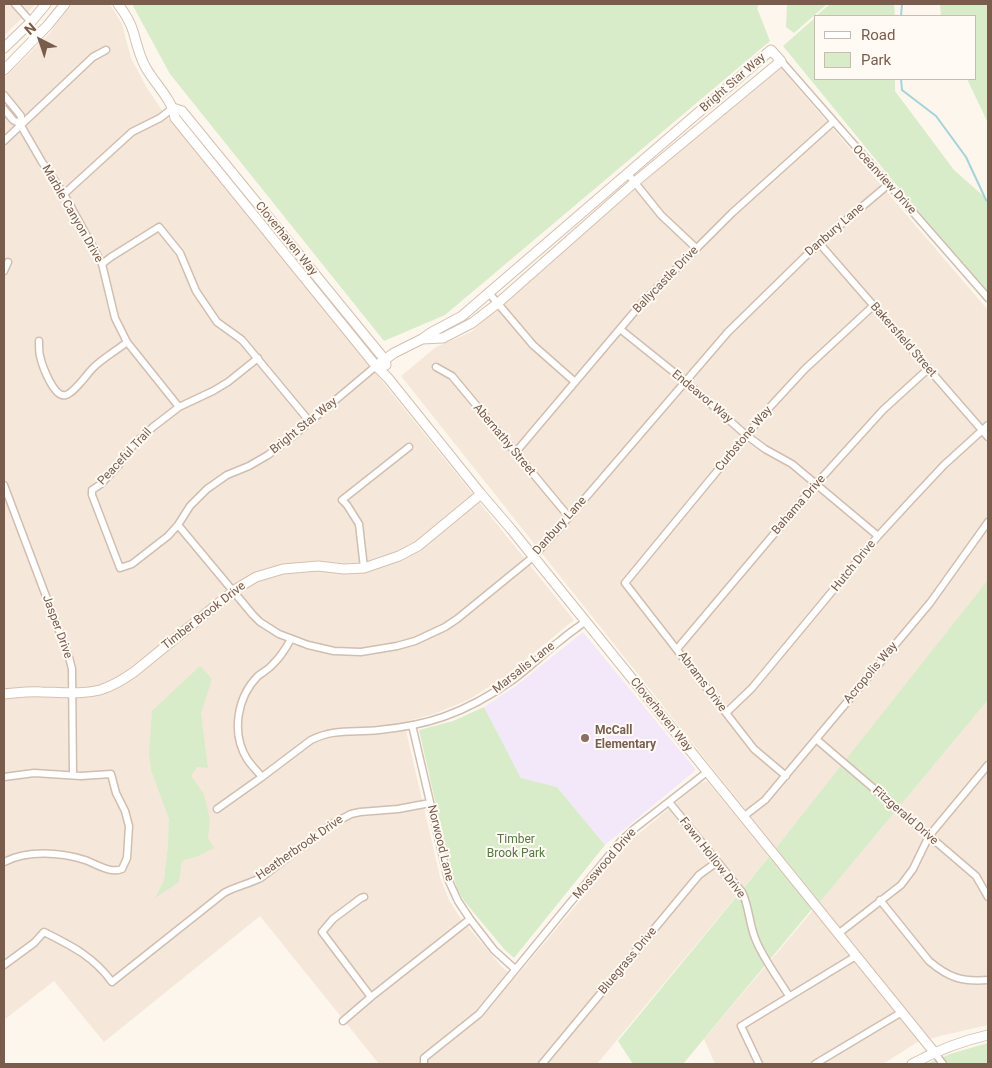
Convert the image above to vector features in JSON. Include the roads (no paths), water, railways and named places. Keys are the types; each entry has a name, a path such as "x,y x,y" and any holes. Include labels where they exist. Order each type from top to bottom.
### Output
{"street":[{"path":"15,4 31,22"},
{"path":"4,48 31,22 46,4"},
{"path":"4,70 34,40 65,4"},
{"name":"Cloverhaven Way","path":"118,4 125,13 132,29 138,53 145,67 173,108 175,118 934,1052"},
{"path":"4,141 93,57 106,50"},
{"name":"Bright Star Way","path":"120,568 132,564 168,536 178,525 190,506 207,489 227,475 249,466 268,455 394,353 462,316 772,50 780,61 635,182 498,303 472,323 443,338 422,339"},
{"name":"Oceanview Drive","path":"780,61 988,298"},
{"name":"Marble Canyon Drive","path":"4,95 21,116 20,124"},
{"path":"64,194 132,132 160,118 173,108"},
{"name":"Cloverhaven Way","path":"173,108 182,111 384,360 388,378"},
{"name":"Marble Canyon Drive","path":"4,109 13,120 20,124 42,162 64,194 102,264 115,318 127,342 179,407"},
{"name":"Ballycastle Drive","path":"515,453 641,304 732,213 833,122"},
{"path":"628,174 661,215 696,248"},
{"name":"Danbury Lane","path":"178,525 253,615 260,622 279,634 291,639 334,651 360,652 380,650 414,641 438,631 457,620 533,557 728,332 819,243 889,184"},
{"path":"102,264 159,227 180,253 196,291 217,322 242,340 310,422"},
{"name":"Bakersfield Street","path":"819,243 988,437"},
{"path":"4,271 8,262"},
{"path":"489,293 533,345 575,382"},
{"name":"Curbstone Way","path":"625,583 746,435 805,369 873,306"},
{"name":"Endeavor Way","path":"620,329 686,382 746,435 764,449 792,464 878,536"},
{"path":"39,341 40,355 45,370 57,393 63,395 68,394 93,368 127,342"},
{"name":"Peaceful Trail","path":"120,568 92,495 92,490 107,478 134,444 179,407 228,382 258,358"},
{"name":"Abernathy Street","path":"436,368 452,376 569,517"},
{"name":"Bahama Drive","path":"677,649 816,484 883,410 928,369"},
{"name":"Hutch Drive","path":"726,713 758,681 878,536 944,465 988,425"},
{"path":"364,568 358,524 342,500 409,446"},
{"name":"Jasper Drive","path":"4,485 72,669 73,775"},
{"name":"Timber Brook Drive","path":"4,694 28,692 87,693 119,682 234,591 256,577 283,569 318,566 344,569 364,568 399,556 418,546 481,494"},
{"name":"Acropolis Way","path":"744,817 765,800 786,776 930,603 988,522"},
{"name":"Abrams Drive","path":"625,583 754,749 786,776"},
{"name":"Marsalis Lane","path":"217,809 318,736 341,731 378,730 412,725 443,717 479,701 515,678 586,622"},
{"path":"262,777 247,759 240,742 238,723 241,705 252,684 279,658 291,639"},
{"name":"Norwood Lane","path":"412,725 448,879 458,901 470,919 494,950 515,969"},
{"name":"Fitzgerald Drive","path":"816,739 976,876 988,897"},
{"path":"838,934 901,884 913,869 929,836 988,764"},
{"name":"Mosswood Drive","path":"424,1064 424,1058 479,1014 620,842 707,772"},
{"path":"4,777 34,773 111,774 129,826 127,858 122,869 113,870 85,860 41,854 21,855 4,862"},
{"name":"Fawn Hollow Drive","path":"669,802 742,892 757,944 789,996"},
{"name":"Heatherbrook Drive","path":"4,965 34,943 44,932 84,954 104,970 112,982 224,893 257,880 337,821 350,814 360,812 398,809 430,803"},
{"name":"Bluegrass Drive","path":"542,1064 699,875 716,862"},
{"path":"364,897 334,919 322,932 372,997"},
{"path":"880,900 929,961 938,969 953,977 972,981 988,980"},
{"path":"343,1021 470,919"},
{"path":"759,1064 741,1026 856,956"},
{"path":"816,1064 902,1012"},
{"path":"912,1064 954,1044 988,1034"},
{"path":"934,1052 943,1064"}],"waterway":[{"path":"901,15 902,4"},
{"path":"901,80 902,90 936,116 966,157 988,201"}],"place":[{"name":"McCall Elementary","path":"585,738"}],"park label":[{"name":"Timber Brook Park","path":"516,847"}]}
